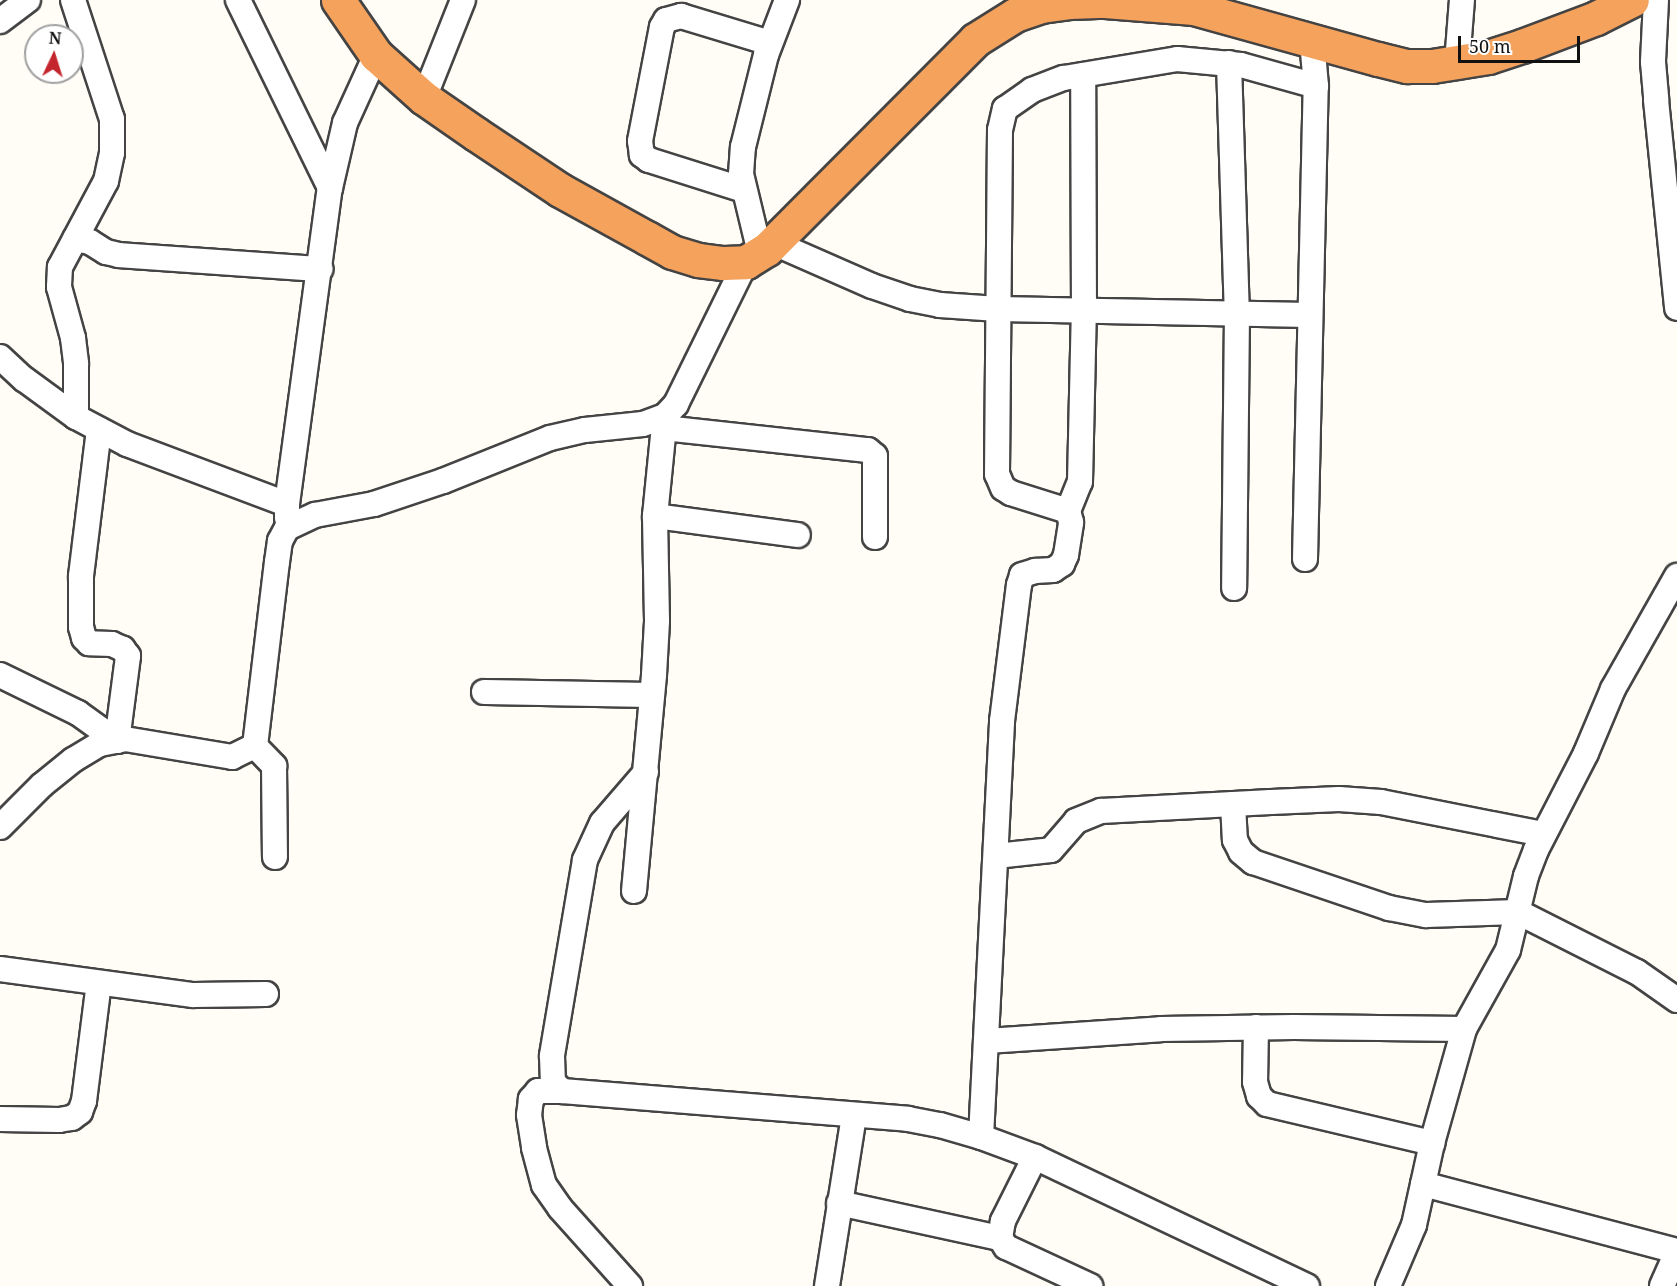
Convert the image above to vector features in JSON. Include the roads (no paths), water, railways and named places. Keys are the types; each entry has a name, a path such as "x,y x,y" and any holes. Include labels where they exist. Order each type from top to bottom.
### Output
{"highway":[{"path":"338,0 376,55 424,98 560,190 672,252 698,260 723,263 760,253 958,56 1023,6 1069,2 1150,3 1230,16 1407,66 1457,63 1488,57 1559,33 1632,0"}],"street":[{"path":"0,21 28,0"},
{"path":"73,0 112,119 112,153 106,181 60,267 59,287 73,338 76,364 76,417"},
{"path":"238,0 330,188"},
{"path":"424,98 463,0"},
{"path":"633,891 646,772 657,621 655,516 664,422 760,253 741,174 743,147 770,43 787,0"},
{"path":"1457,63 1462,0"},
{"path":"1656,0 1653,62 1677,300"},
{"path":"744,190 649,160 642,155 639,147 642,130 662,27 666,20 681,16 770,43"},
{"path":"1305,559 1316,86 1312,40"},
{"path":"255,746 259,728 277,562 280,541 287,528 287,504 301,389 321,269 330,188 345,123 376,55"},
{"path":"1068,511 1011,493 1003,488 997,474 1000,130 1005,109 1032,90 1064,78 1177,59 1229,63 1316,86"},
{"path":"1229,63 1237,314 1234,588"},
{"path":"981,1137 1004,689 1019,585 1022,575 1035,571 1053,570 1062,564 1066,555 1071,522 1068,511 1080,482 1084,311 1083,75"},
{"path":"75,239 90,242 106,252 119,255 321,269"},
{"path":"760,253 910,299 940,305 999,309 1311,315"},
{"path":"0,357 24,379 76,417 99,430 127,444 287,504"},
{"path":"287,528 315,514 374,504 443,481 550,438 585,430 664,422 868,450 876,456 875,537"},
{"path":"99,430 81,576 81,627 84,638 89,643 112,644 123,649 128,656 117,741"},
{"path":"655,516 798,535"},
{"path":"1388,1286 1407,1245 1424,1185 1432,1143 1464,1029 1508,950 1526,876 1543,834 1586,753 1613,689 1677,576"},
{"path":"0,675 78,713 117,741"},
{"path":"484,692 652,695"},
{"path":"0,828 42,785 73,760 100,744 125,739 232,757 255,746"},
{"path":"255,746 274,766 275,857"},
{"path":"561,1091 553,1082 552,1056 585,860 602,823 646,772"},
{"path":"996,856 1051,850 1076,820 1094,813 1339,799 1381,802 1543,834"},
{"path":"1233,804 1235,840 1241,852 1253,862 1389,908 1426,915 1518,912 1637,972 1677,1000"},
{"path":"0,969 193,995 266,994"},
{"path":"0,1119 59,1120 72,1118 80,1112 84,1101 99,982"},
{"path":"987,1041 1161,1029 1256,1027 1464,1029"},
{"path":"1256,1027 1255,1082 1259,1096 1267,1104 1432,1143"},
{"path":"630,1286 560,1208 544,1185 534,1148 529,1115 531,1099 538,1091 908,1119 981,1137 1035,1157 1307,1286"},
{"path":"826,1286 854,1115"},
{"path":"1000,1238 1003,1221 1035,1157"},
{"path":"1424,1185 1677,1252 1662,1286"},
{"path":"839,1203 1000,1238 1006,1246 1090,1286"}]}
